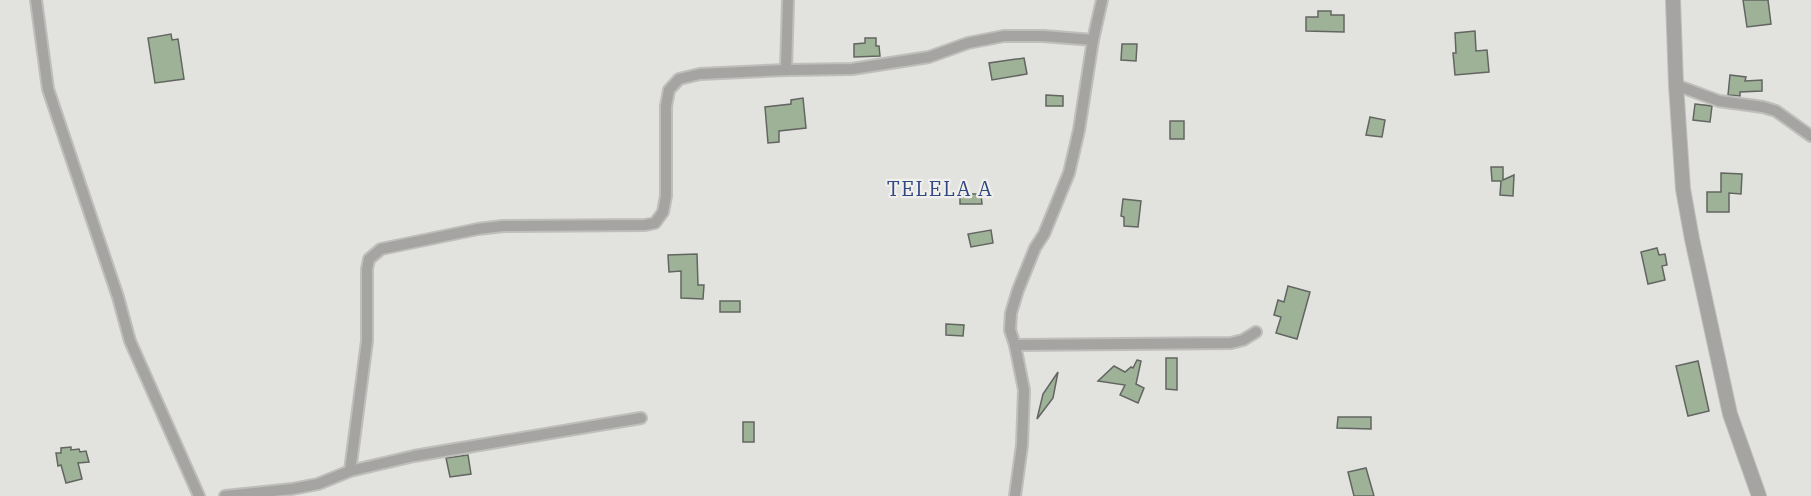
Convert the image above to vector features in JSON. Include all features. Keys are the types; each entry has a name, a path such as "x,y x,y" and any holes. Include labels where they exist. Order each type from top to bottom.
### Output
{"street":[{"path":"36,0 48,88 118,297 130,341 199,496"},
{"path":"786,70 788,0"},
{"path":"1015,496 1022,445 1024,390 1010,330 1014,304 1035,248 1044,234 1069,173 1080,130 1093,40 1102,0"},
{"path":"1673,0 1683,189 1730,414 1759,496"},
{"path":"350,471 367,341 367,269 369,260 381,249 503,226 645,225 655,223 663,212 666,196 666,106 669,90 680,79 700,74 852,69 929,57 968,43 1004,36 1093,40"},
{"path":"1676,85 1719,101 1776,111 1811,136"},
{"path":"1015,345 1231,343 1243,340 1256,332"},
{"path":"225,496 292,489 318,484 350,471 449,450 641,418"}],"building":[{"path":"1743,0 1768,0 1771,24 1747,27"},
{"path":"1318,11 1331,11 1331,15 1344,15 1344,32 1306,31 1306,17 1318,17"},
{"path":"1475,31 1476,51 1487,50 1489,72 1455,75 1453,53 1456,53 1455,33"},
{"path":"171,34 172,40 178,39 184,79 155,83 148,38"},
{"path":"865,38 876,38 880,56 854,57 854,44 865,43"},
{"path":"1122,44 1137,44 1136,61 1121,60"},
{"path":"1024,58 1027,74 992,80 989,63"},
{"path":"1730,75 1746,77 1745,81 1762,80 1762,91 1740,92 1740,96 1728,95"},
{"path":"1046,95 1063,96 1063,106 1046,106"},
{"path":"803,98 806,128 779,131 779,142 768,143 765,107 791,104 791,100"},
{"path":"1695,104 1712,106 1710,122 1693,120"},
{"path":"1370,117 1385,120 1382,137 1366,135"},
{"path":"1170,121 1184,121 1184,139 1170,139"},
{"path":"1491,167 1503,167 1503,180 1514,175 1513,196 1500,195 1501,181 1492,181"},
{"path":"1721,173 1742,174 1741,194 1729,193 1729,212 1707,212 1707,192 1721,192"},
{"path":"960,194 981,194 982,204 960,204"},
{"path":"1123,199 1141,201 1138,227 1124,226 1124,217 1121,216"},
{"path":"991,230 993,243 971,247 968,234"},
{"path":"1657,248 1659,255 1665,254 1667,265 1662,266 1665,280 1648,284 1641,252"},
{"path":"697,254 698,285 704,285 703,299 681,298 681,271 669,272 668,255"},
{"path":"1288,286 1310,292 1297,339 1276,333 1281,317 1274,315 1278,300 1284,302"},
{"path":"720,301 740,301 740,312 720,312"},
{"path":"946,324 964,325 963,336 946,335"},
{"path":"1166,358 1177,358 1177,390 1166,389"},
{"path":"1137,360 1141,361 1136,384 1144,388 1138,403 1120,395 1125,385 1098,381 1114,366 1125,372 1133,368"},
{"path":"1698,361 1709,411 1688,416 1676,366"},
{"path":"1058,372 1053,398 1037,419 1043,394"},
{"path":"1338,417 1371,417 1371,429 1337,428"},
{"path":"743,422 754,422 754,442 743,442"},
{"path":"71,447 71,450 86,451 89,462 78,463 82,479 66,483 61,465 58,466 56,453 61,453 61,448"},
{"path":"468,455 471,474 450,477 446,458"},
{"path":"1366,468 1374,496 1354,496 1348,472"}],"district":[{"name":"TELELA A","path":"940,189"}]}
